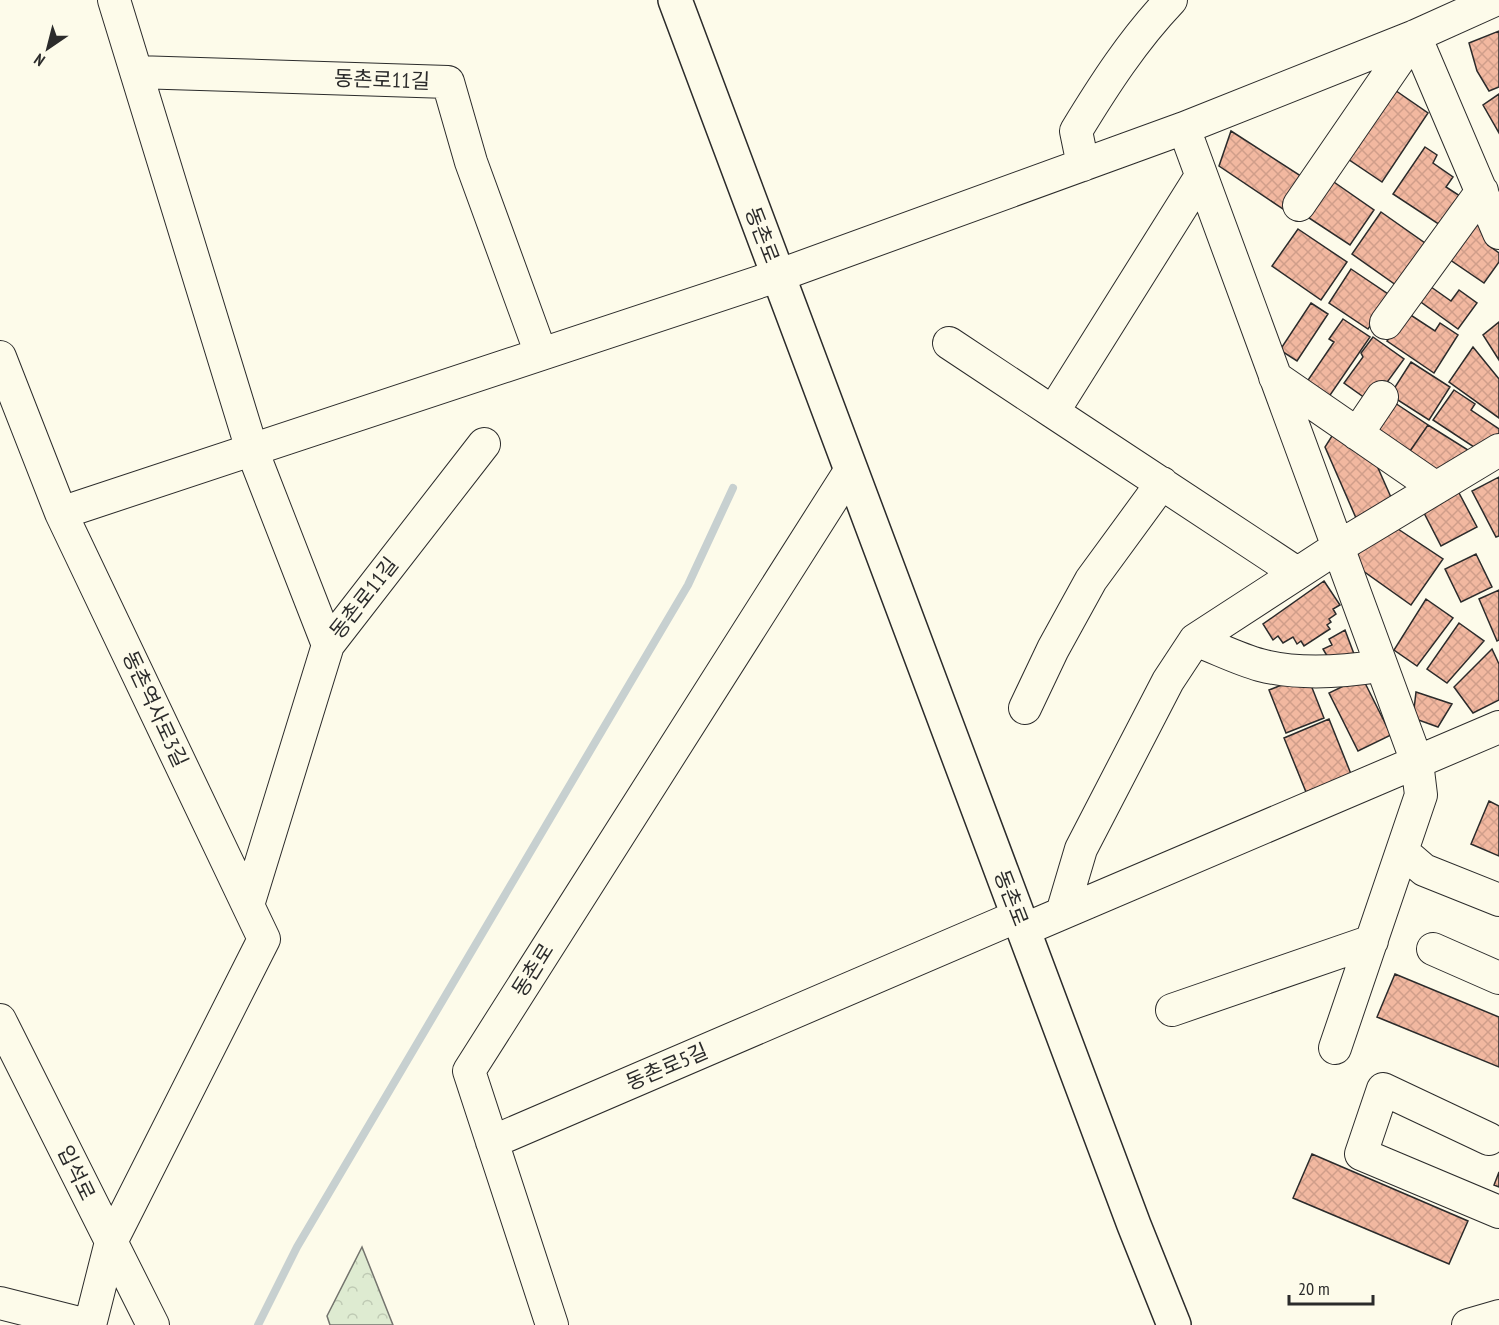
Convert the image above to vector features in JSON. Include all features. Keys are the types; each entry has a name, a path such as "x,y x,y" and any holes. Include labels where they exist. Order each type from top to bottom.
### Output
{"main road":[{"name":"동촌로","path":"675,0 1020,923 1174,1325"}],"street":[{"name":"동촌로11길","path":"114,0 252,450 328,645"},
{"path":"1083,165 1076,131 1104,84 1152,19 1171,0"},
{"path":"61,513 777,276 1184,128 1415,36 1495,0"},
{"path":"1415,36 1499,232"},
{"path":"1299,205 1415,36"},
{"name":"동촌로11길","path":"136,72 448,82 471,162 541,354"},
{"path":"1184,128 1338,547 1379,666 1417,762 1421,795 1335,1048"},
{"path":"1053,412 1202,176"},
{"path":"1386,323 1482,192"},
{"path":"949,343 1297,573"},
{"name":"동촌역사로3길","path":"0,357 61,513 264,939 111,1242"},
{"path":"1275,377 1436,488"},
{"path":"1357,434 1382,397"},
{"name":"동촌로11길","path":"328,645 484,444"},
{"path":"1062,913 1081,849 1168,681 1195,640 1338,547 1499,450"},
{"name":"동촌로","path":"492,1142 469,1071 850,471"},
{"path":"1025,708 1053,649 1092,580 1162,483"},
{"path":"1195,640 1261,665 1315,671 1351,671 1379,666"},
{"path":"248,905 328,645"},
{"name":"동촌로5길","path":"492,1142 1020,923 1062,913 1499,727"},
{"path":"1402,851 1424,870 1499,900"},
{"path":"1172,1010 1372,941"},
{"path":"1433,949 1499,978"},
{"name":"입석로","path":"0,1020 153,1325"},
{"path":"1489,1139 1383,1089 1361,1154 1499,1212"},
{"path":"492,1142 552,1325"},
{"path":"0,1303 89,1325 111,1242"},
{"path":"1468,1325 1499,1316"}],"green space":[{"path":"362,1247 393,1325 330,1325 327,1316"}],"building":[{"path":"1499,31 1499,87 1489,91 1477,71 1469,43"},
{"path":"1389,86 1428,113 1382,182 1342,155"},
{"path":"1499,94 1499,133 1483,105"},
{"path":"1231,131 1307,180 1286,211 1219,166"},
{"path":"1425,147 1437,155 1433,163 1453,177 1446,187 1460,196 1440,225 1393,194"},
{"path":"1331,180 1374,210 1350,245 1306,216"},
{"path":"1477,207 1493,236 1488,245 1499,253 1499,262 1484,283 1443,255"},
{"path":"1381,212 1432,248 1403,290 1352,254"},
{"path":"1298,229 1347,262 1321,300 1272,266"},
{"path":"1351,269 1391,296 1368,329 1329,303"},
{"path":"1424,282 1451,301 1459,290 1477,303 1458,329 1414,297"},
{"path":"1311,303 1328,314 1297,361 1280,350"},
{"path":"1406,312 1435,331 1440,323 1458,335 1434,373 1387,341"},
{"path":"1343,319 1370,337 1326,401 1304,386 1334,342 1329,339"},
{"path":"1499,322 1499,360 1483,335"},
{"path":"1373,337 1404,359 1372,403 1344,383 1363,357 1361,353"},
{"path":"1473,347 1499,379 1499,418 1449,382"},
{"path":"1411,362 1450,387 1429,420 1390,395"},
{"path":"1454,390 1475,404 1471,410 1499,429 1499,435 1486,455 1433,420"},
{"path":"1389,399 1428,425 1408,454 1370,429"},
{"path":"1428,425 1476,455 1444,477 1408,454"},
{"path":"1337,428 1370,450 1394,504 1356,518 1325,447"},
{"path":"1499,477 1499,536 1496,537 1472,491"},
{"path":"1458,491 1477,527 1441,546 1422,509"},
{"path":"1398,529 1443,559 1411,605 1352,563 1365,544"},
{"path":"1476,554 1492,587 1461,602 1445,569"},
{"path":"1324,581 1340,605 1333,609 1336,614 1329,619 1331,622 1327,625 1330,629 1304,646 1301,641 1297,644 1293,637 1283,643 1278,636 1273,640 1263,624"},
{"path":"1499,590 1499,640 1497,641 1479,599"},
{"path":"1426,599 1453,618 1417,666 1394,650"},
{"path":"1459,623 1484,641 1447,683 1427,669"},
{"path":"1345,630 1357,662 1330,661 1323,649 1332,645 1329,639"},
{"path":"1492,649 1499,664 1499,700 1473,713 1454,687"},
{"path":"1307,675 1324,718 1286,733 1269,690"},
{"path":"1362,677 1391,735 1358,751 1329,693"},
{"path":"1416,692 1452,704 1438,727 1413,718"},
{"path":"1329,719 1351,774 1306,792 1284,738"},
{"path":"1489,801 1499,806 1499,856 1471,844"},
{"path":"1395,974 1499,1017 1499,1067 1377,1017"},
{"path":"1312,1154 1468,1221 1449,1264 1293,1198"},
{"path":"1499,1172 1499,1187 1494,1185"}],"waterway":[{"path":"258,1325 297,1247 688,585 733,488"}]}
